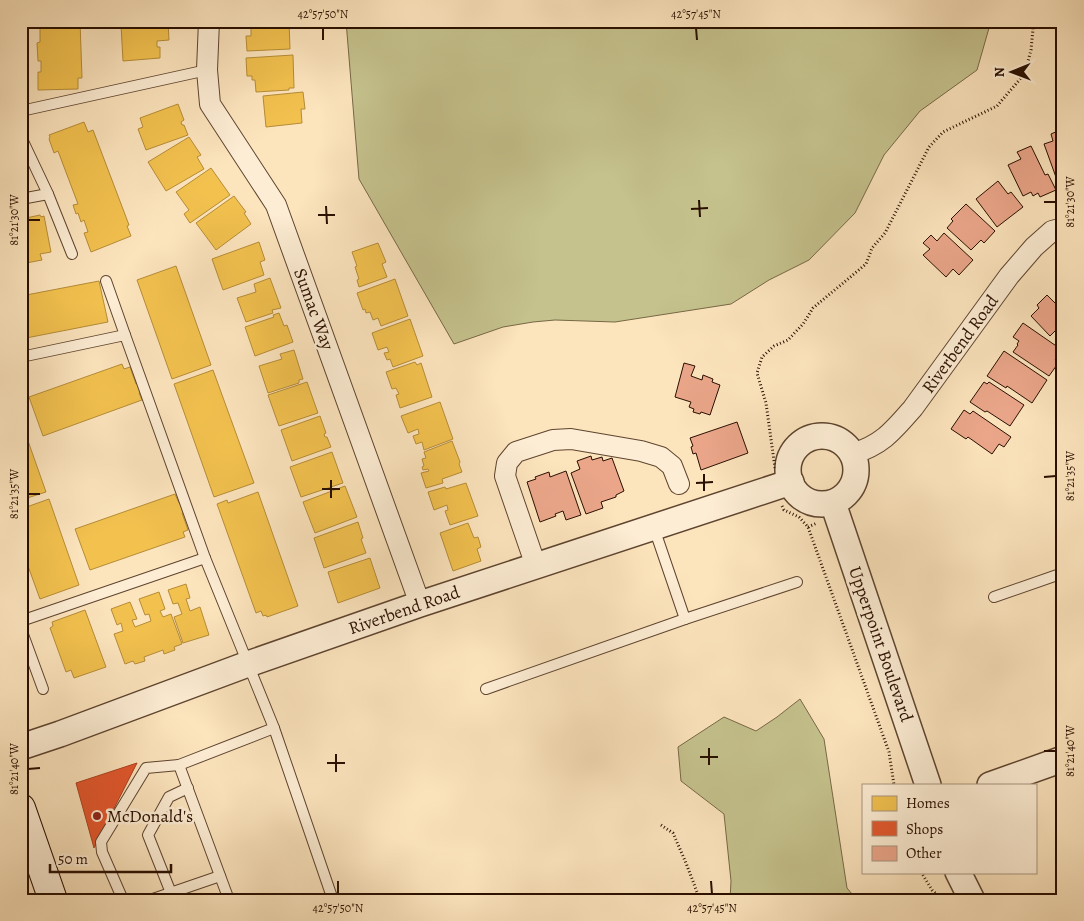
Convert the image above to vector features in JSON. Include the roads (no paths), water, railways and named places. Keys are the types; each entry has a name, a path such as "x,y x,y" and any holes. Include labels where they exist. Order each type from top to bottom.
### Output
{"main road":[{"path":"21,808 53,900"}],"street":[{"name":"Sumac Way","path":"209,21 207,70 210,104 276,205 420,604"},
{"name":"Riverbend Road","path":"852,454 874,446 894,430 913,408 1009,276 1034,247 1052,231 1063,228"},
{"path":"820,436 835,438 843,443 852,454 856,466 854,484 849,492 833,503 814,503 798,494 783,491 789,478 788,468 794,450 806,440 820,436"},
{"path":"536,566 505,476 507,463 516,452 553,440 571,439 641,451 661,457 672,466 678,484"},
{"name":"Riverbend Road","path":"21,747 248,664 420,604 654,528 783,491"},
{"name":"Upperpoint Boulevard","path":"833,503 928,784"},
{"path":"993,784 1063,758"},
{"path":"959,874 972,900"}],"lane":[{"path":"21,111 207,70"},
{"path":"21,137 48,194 72,254"},
{"path":"21,199 48,194"},
{"path":"106,281 205,558 274,728 333,900"},
{"path":"21,357 125,335"},
{"path":"654,528 685,619"},
{"path":"21,621 205,558"},
{"path":"994,598 1063,573"},
{"path":"486,689 797,582"},
{"path":"21,629 43,688"},
{"path":"123,900 102,852 101,842 146,768 179,764 274,728"},
{"path":"179,764 229,900"},
{"path":"171,893 148,835 169,798 188,788"},
{"path":"150,900 220,876"}],"place":[{"name":"McDonald's","path":"97,816"}]}
